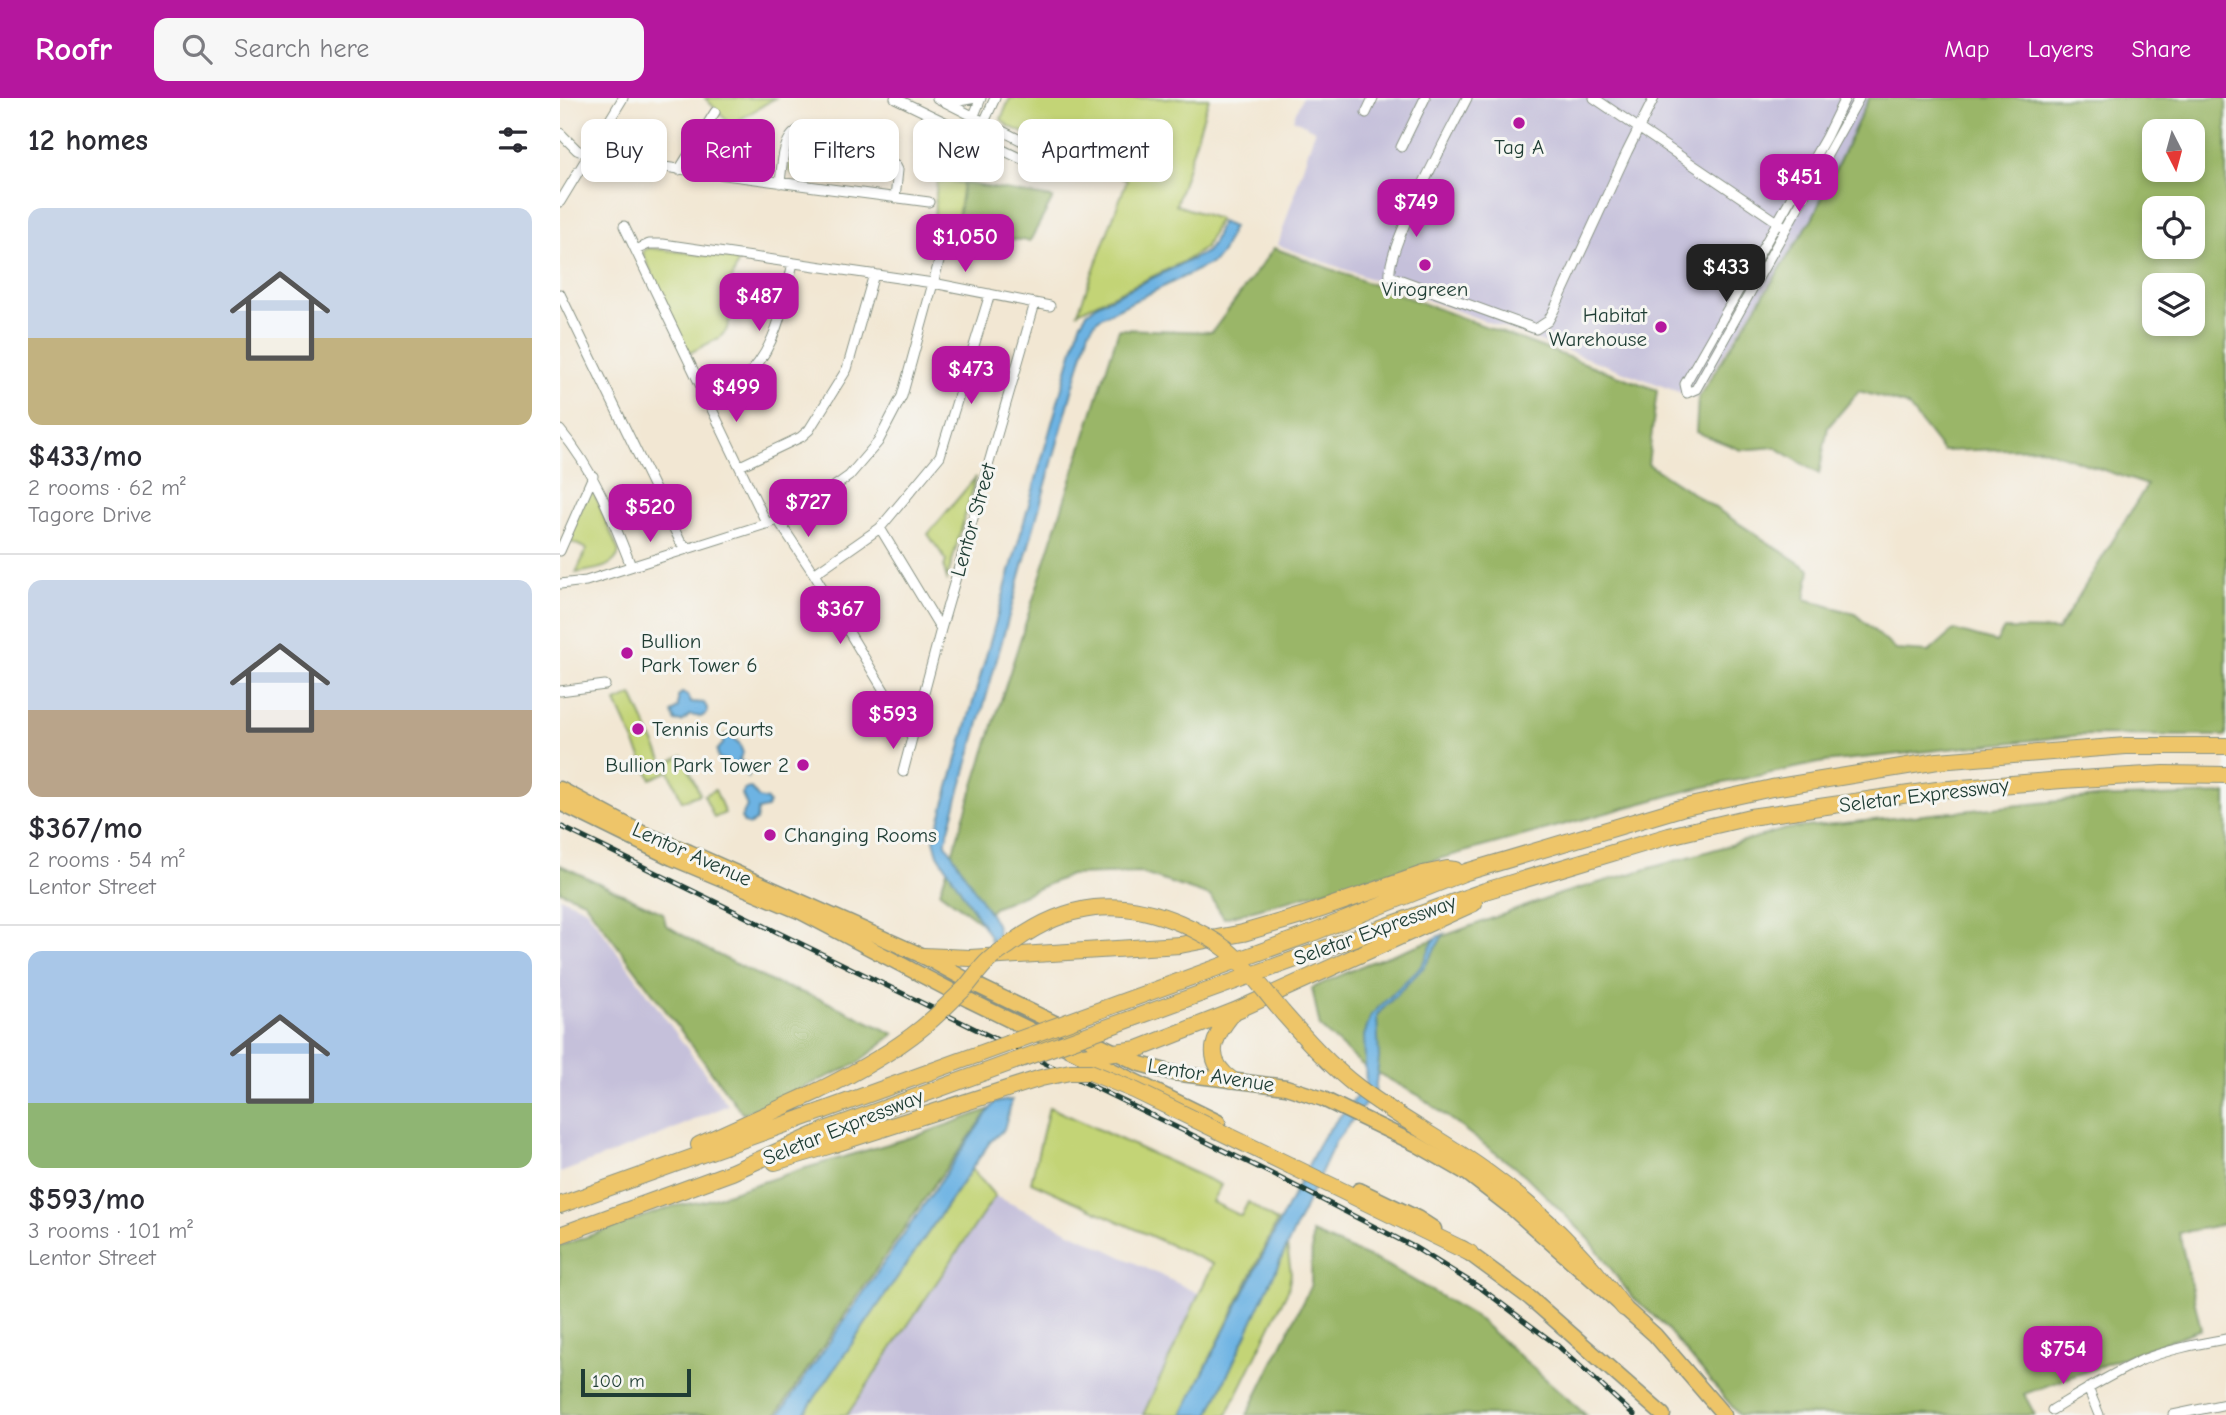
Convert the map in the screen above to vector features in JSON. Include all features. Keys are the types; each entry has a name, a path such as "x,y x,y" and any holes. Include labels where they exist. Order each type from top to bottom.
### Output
{"highway":[{"name":"Seletar Expressway","path":"560,1205 1307,934 1466,872 1681,808 1772,788 1938,761 2126,746 2226,746"},
{"name":"Seletar Expressway","path":"560,1235 831,1137 1315,952 1485,891 1668,836 1750,817 1951,789 2164,774 2226,775"},
{"path":"923,956 970,958 1180,945 1243,933 1423,874 1447,869 1466,872"},
{"path":"1083,1056 1138,1049 1235,1011 1470,905 1485,891"},
{"path":"673,1164 691,1148 856,1073 891,1051 925,1026 990,959 1039,925 1070,911 1119,907 1140,910 1194,929 1229,951 1302,1034 1343,1075 1380,1103 1489,1173 1552,1225 1600,1275 1624,1308"},
{"path":"1232,1080 1218,1067 1214,1053 1216,1037 1235,1011"},
{"path":"831,1137 1041,1077 1090,1072 1328,1180 1470,1253"}],"main road":[{"name":"Lentor Avenue","path":"560,789 642,833 923,956 1114,1053 1160,1070 1273,1085 1298,1091 1363,1117 1424,1149 1468,1174 1511,1208 1655,1335 1724,1415"},
{"name":"Lentor Avenue","path":"560,803 672,858 801,912 969,1000 1297,1160 1328,1180"},
{"path":"969,1000 978,986"},
{"path":"1470,1253 1566,1328 1662,1415"}],"street":[{"path":"610,119 623,98"},
{"path":"895,98 939,119"},
{"path":"937,98 973,118 979,98 959,101 943,98"},
{"path":"985,119 995,98"},
{"path":"1366,113 1373,98"},
{"path":"1401,147 1425,98"},
{"path":"1467,98 1391,259 1390,276 1536,329 1548,321 1554,310 1654,98"},
{"path":"1594,98 1787,228"},
{"path":"1845,98 1685,384 1687,393 1696,389 1859,98"},
{"path":"679,170 715,112"},
{"path":"780,183 786,141 795,132 809,126 817,127 896,166 895,198"},
{"path":"560,133 581,152"},
{"path":"1004,133 1044,152 1036,166 1004,151"},
{"path":"560,202 581,165"},
{"path":"667,168 929,202"},
{"path":"624,226 767,524"},
{"path":"636,250 649,244 663,244 933,283 1050,306"},
{"path":"560,584 586,581 682,547 778,520 811,503 849,476 878,442 902,396 943,247"},
{"path":"705,396 751,372 757,366 778,326 793,263"},
{"path":"740,466 801,437 808,430 847,369 874,274"},
{"path":"560,294 682,547"},
{"path":"814,574 880,528 940,456 990,294"},
{"name":"Lentor Street","path":"903,772 941,629 1035,303"},
{"path":"560,430 593,476 631,566"},
{"path":"560,551 593,476"},
{"path":"778,520 814,574 912,737"},
{"path":"880,528 941,629"},
{"path":"560,691 605,685"},
{"path":"2052,1410 2088,1388 2142,1361 2175,1350 2226,1339"},
{"path":"2088,1388 2099,1415"},
{"path":"2173,1415 2226,1404"}],"shaded area":[{"path":"1302,98 1869,98 1813,217 1695,398 1278,245 1315,130 1293,119"},
{"path":"560,897 586,909 728,1105 660,1135 560,1173"},
{"path":"995,1196 1200,1294 1143,1415 847,1415"}],"green space":[{"path":"705,98 775,98 741,119 725,119"},
{"path":"1010,98 1209,98 1176,205 1219,219 1205,248 1183,262 1078,312 1126,182 1173,182 1173,119 1018,119 1018,131 1001,119"},
{"path":"1869,98 2226,98 2226,736 2081,735 1824,762 1690,790 1224,918 1210,896 1141,873 1070,875 996,906 979,921 940,892 1119,329 1212,332 1274,248 1657,390 1648,464 1810,570 1805,599 1855,614 1896,650 1929,652 1954,630 1996,642 2004,629 2058,630 2147,485 2040,448 1943,451 1907,405 1859,391 1828,427 1819,474 1775,447 1741,450 1696,432 1698,398 1813,217"},
{"path":"937,182 963,183 956,234 1000,240 998,255 932,243"},
{"path":"963,183 1053,198 1030,241 956,234"},
{"path":"649,248 739,259 731,282 742,285 726,331 719,338 688,354 643,254 644,250"},
{"path":"976,477 947,579 944,568 946,560 928,534"},
{"path":"593,490 619,552 617,558 608,565 576,573 587,549 567,540 589,491"},
{"name":"Tennis Courts","path":"632,695 664,764 683,756 700,794 682,801 669,771 651,779 616,702"},
{"path":"715,790 725,813 714,818 704,795"},
{"path":"2226,794 2226,1224 2179,1233 2201,1329 2024,1394 2035,1415 1739,1415 1662,1323 1632,1297 1589,1239 1525,1175 1418,1095 1361,1064 1320,1027 1312,988 1366,964 1560,894 1786,829 2089,798"},
{"path":"560,865 663,913 666,925 706,949 772,982 823,1000 894,1034 857,1064 743,1114 584,901 560,891"},
{"path":"1049,1107 1221,1185 1212,1202 1241,1216 1248,1202 1277,1222 1182,1415 1143,1415 1213,1264 1031,1182"},
{"path":"990,1109 936,1182 776,1415 560,1415 560,1246 674,1206 705,1201 919,1135"},
{"path":"972,1169 995,1196 847,1415 803,1415"},
{"path":"1312,1233 1387,1265 1476,1317 1586,1415 1247,1415 1311,1285"},
{"path":"1287,1246 1291,1273 1288,1290 1227,1415 1209,1415"}],"water":[{"path":"1221,222 1233,227 1222,252 1214,262 1103,316 1089,331 946,840 996,924 998,934 991,942 938,854 934,840 1080,324 1087,313 1098,304 1205,253 1212,245"},
{"path":"682,693 687,695 691,702 704,703 707,713 701,717 690,715 682,722 675,721 672,713 678,707 678,696"},
{"path":"727,734 739,743 743,753 739,760 748,765 748,777 737,765 727,763 722,767 726,761 718,758 717,750"},
{"path":"751,788 759,798 769,803 767,808 758,810 756,821 749,825 741,818 747,806 742,794 745,789"},
{"path":"1444,934 1425,966 1377,1015 1379,1058 1375,1092 1335,1142 1209,1415 1182,1415 1322,1138 1366,1085 1364,1036 1371,1015 1422,965 1435,938"},
{"path":"1012,1100 1004,1129 990,1142 803,1415 779,1415 995,1102"}],"railway":[{"path":"560,826 1270,1173 1414,1247 1482,1289 1558,1346 1634,1415"}],"place":[{"name":"Tag A","path":"1519,123"},
{"name":"Virogreen","path":"1425,265"},
{"name":"Habitat Warehouse","path":"1661,327"},
{"name":"Bullion Park Tower 6","path":"627,653"},
{"name":"Tennis Courts","path":"638,729"},
{"name":"Bullion Park Tower 2","path":"803,765"},
{"name":"Changing Rooms","path":"770,835"}]}
